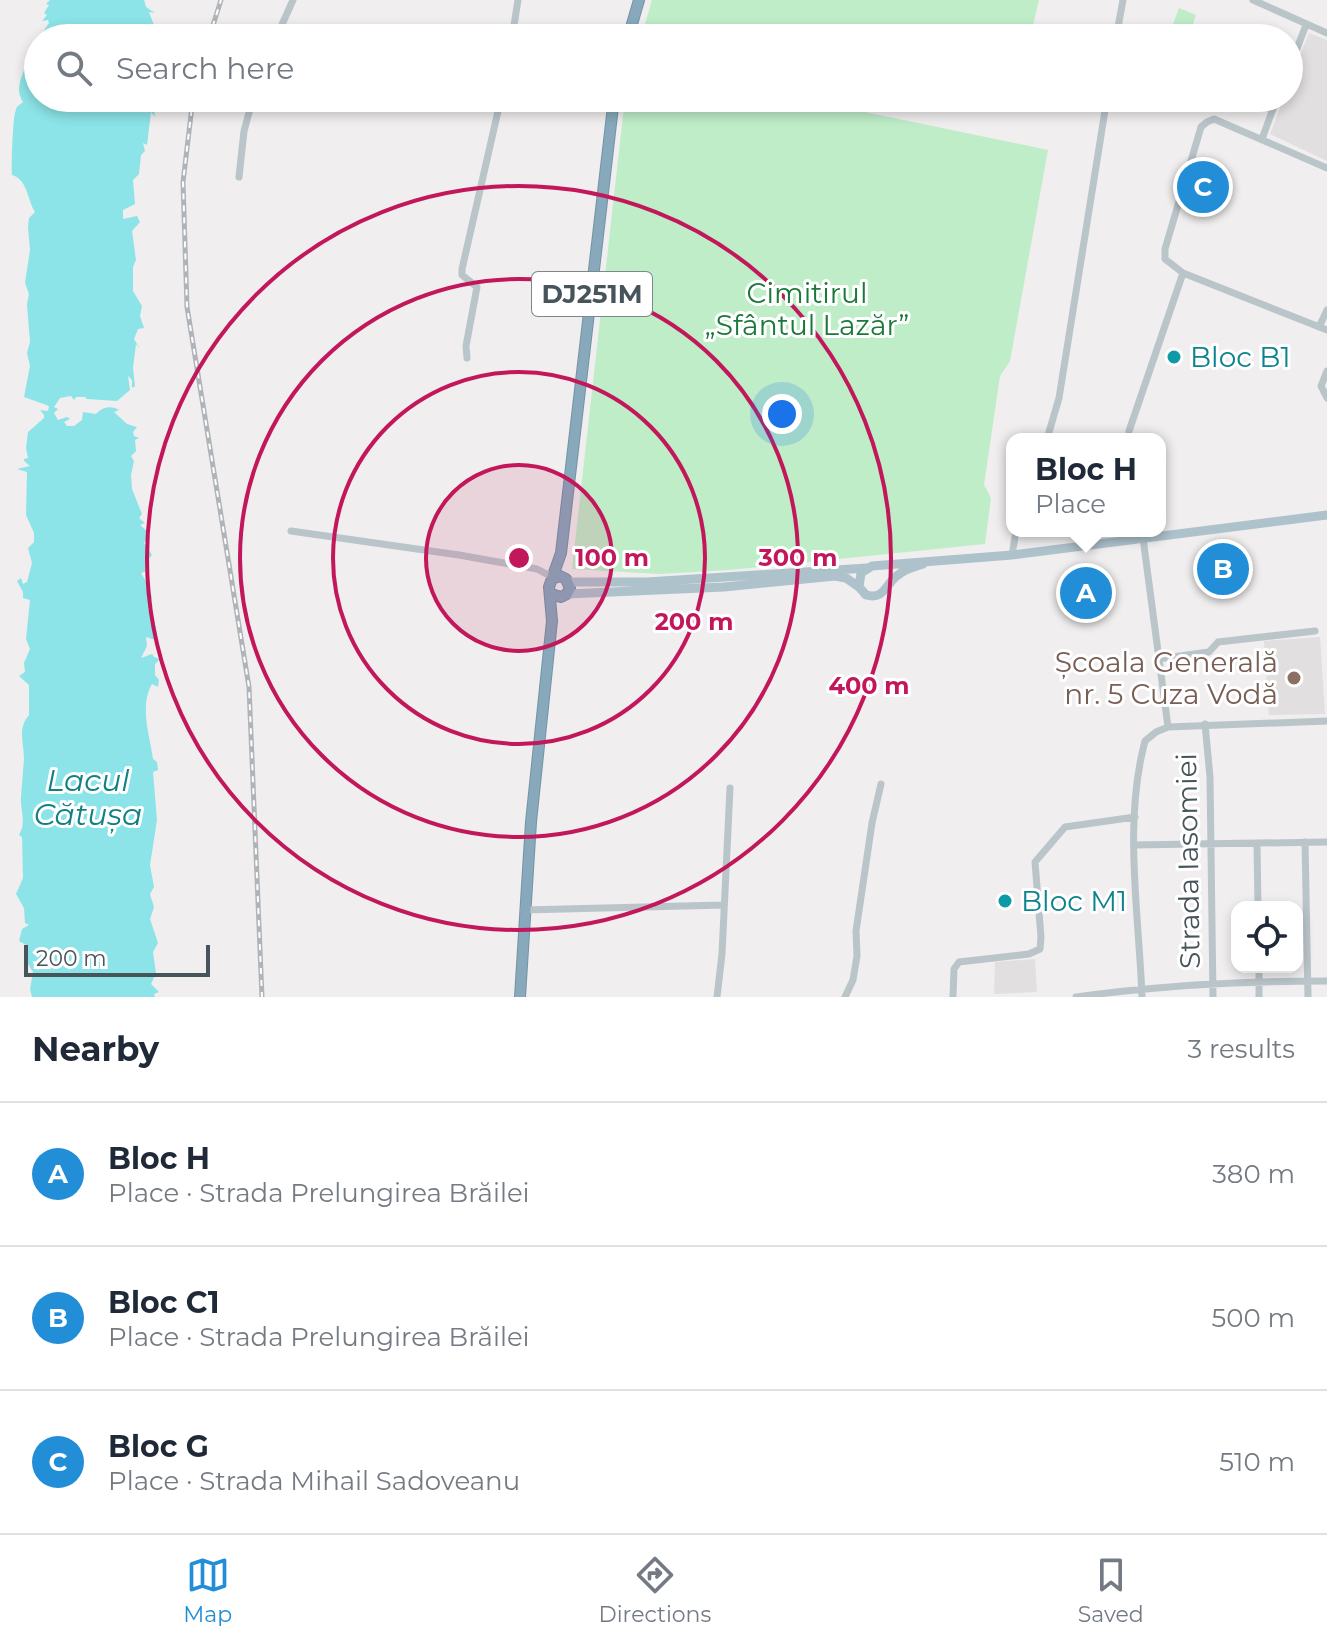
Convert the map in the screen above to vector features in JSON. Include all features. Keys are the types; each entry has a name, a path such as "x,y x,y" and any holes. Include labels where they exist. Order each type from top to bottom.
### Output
{"highway":[{"path":"632,24 639,0"},
{"name":"DJ251M","path":"561,553 612,112"},
{"path":"520,997 524,910 552,621 549,587 561,553"},
{"path":"552,621 570,588 561,553"},
{"path":"554,578 560,576 568,580"},
{"path":"551,594 557,597 566,595"}],"main road":[{"path":"1166,535 1327,515"},
{"path":"568,580 657,582 923,564 1151,537"},
{"path":"566,595 724,587 835,576 846,578 866,595 878,596 901,572 923,564"},
{"path":"859,587 861,573 872,567 885,571 889,583"}],"street":[{"path":"282,24 293,0"},
{"path":"514,24 518,0"},
{"path":"1119,24 1123,0"},
{"path":"1253,0 1327,33"},
{"path":"1303,33 1306,25"},
{"path":"239,177 249,112"},
{"path":"467,358 466,346 477,287 465,279 462,269 498,112"},
{"path":"1048,433 1059,398 1105,112"},
{"path":"1262,139 1272,112"},
{"path":"1327,168 1214,119 1201,127 1165,249 1165,259 1183,273 1323,328 1327,310"},
{"path":"1129,431 1183,273"},
{"path":"1327,371 1321,386 1327,398"},
{"path":"291,531 396,544 537,569 554,578"},
{"path":"1012,555 1015,537"},
{"path":"1143,538 1168,727"},
{"path":"1158,659 1212,651 1218,642 1315,631"},
{"path":"1142,992 1135,817 1145,741 1168,727 1327,721"},
{"name":"Strada Iasomiei","path":"1205,724 1210,777 1213,997"},
{"path":"845,997 853,980 857,956 856,931 881,784"},
{"path":"717,997 730,788"},
{"path":"953,997 954,969 959,962 1029,954 1040,949 1035,862 1065,827 1135,817"},
{"path":"1305,842 1308,997"},
{"path":"1135,845 1327,842"},
{"path":"1257,844 1258,901"},
{"path":"524,910 724,905"},
{"path":"1259,973 1259,997"},
{"path":"1076,997 1212,983 1327,981"}],"shaded area":[{"path":"1309,33 1327,40 1327,161 1270,134 1279,112 1303,112 1303,48"},
{"name":"Școala Generală nr. 5 Cuza Vodă","path":"1320,637 1325,714 1269,715 1264,641"},
{"path":"1035,959 1037,992 994,994 995,962"}],"green space":[{"path":"652,0 1039,0 1033,24 645,24"},
{"path":"1179,8 1196,15 1193,24 1173,24"},
{"name":"Cimitirul „Sfântul Lazăr”","path":"623,112 865,112 1048,150 1010,361 1000,376 984,485 991,498 985,544 729,570 659,574 572,569"}],"water":[{"path":"50,0 144,0 146,7 155,13 149,12 154,24 48,24 48,20 42,21 47,15 44,13 49,5 46,4"},
{"name":"Lacul Cătușa","path":"24,71 24,112 151,112 147,145 143,143 145,151 141,155 139,174 133,180 135,204 123,210 123,219 137,216 140,222 132,231 136,260 133,291 142,306 140,316 144,328 138,329 134,339 140,349 136,344 133,368 135,386 132,388 132,380 128,376 130,390 117,401 85,397 74,400 71,396 60,398 54,413 58,420 70,419 64,422 67,426 74,426 82,420 83,412 96,414 104,408 113,408 119,410 114,412 127,424 137,427 133,432 139,438 135,440 136,451 131,456 134,461 132,489 142,514 139,518 145,523 140,525 147,531 145,534 148,538 144,543 152,555 147,571 141,573 150,588 152,598 148,602 153,606 148,609 157,632 155,640 146,637 147,646 141,658 152,654 160,659 155,664 158,687 152,684 146,702 148,731 158,770 153,772 157,820 150,865 154,887 150,894 154,907 150,919 158,943 153,952 156,973 151,984 159,992 154,994 155,997 32,997 33,972 28,964 26,945 19,941 22,929 29,925 25,923 24,908 16,894 23,878 22,837 19,835 23,821 22,731 29,715 29,685 19,676 25,672 24,663 30,649 26,639 30,600 23,598 17,581 21,578 23,584 27,582 32,563 28,548 34,542 34,533 26,515 27,472 17,469 30,466 24,461 28,458 28,432 44,418 40,410 48,411 49,406 24,397 30,366 27,353 30,342 29,294 25,283 30,250 28,227 29,218 35,212 24,185 12,175 15,113 23,102 20,83"}],"railway":[{"path":"213,24 221,0"},
{"path":"191,112 183,182 187,307 249,687 262,997"}],"place":[{"name":"Bloc G","path":"1203,187"},
{"name":"Bloc B1","path":"1174,357"},
{"name":"Bloc C1","path":"1223,569"},
{"name":"Bloc H","path":"1086,593"},
{"name":"Școala Generală nr. 5 Cuza Vodă","path":"1294,678"},
{"name":"Bloc M1","path":"1005,901"}]}
